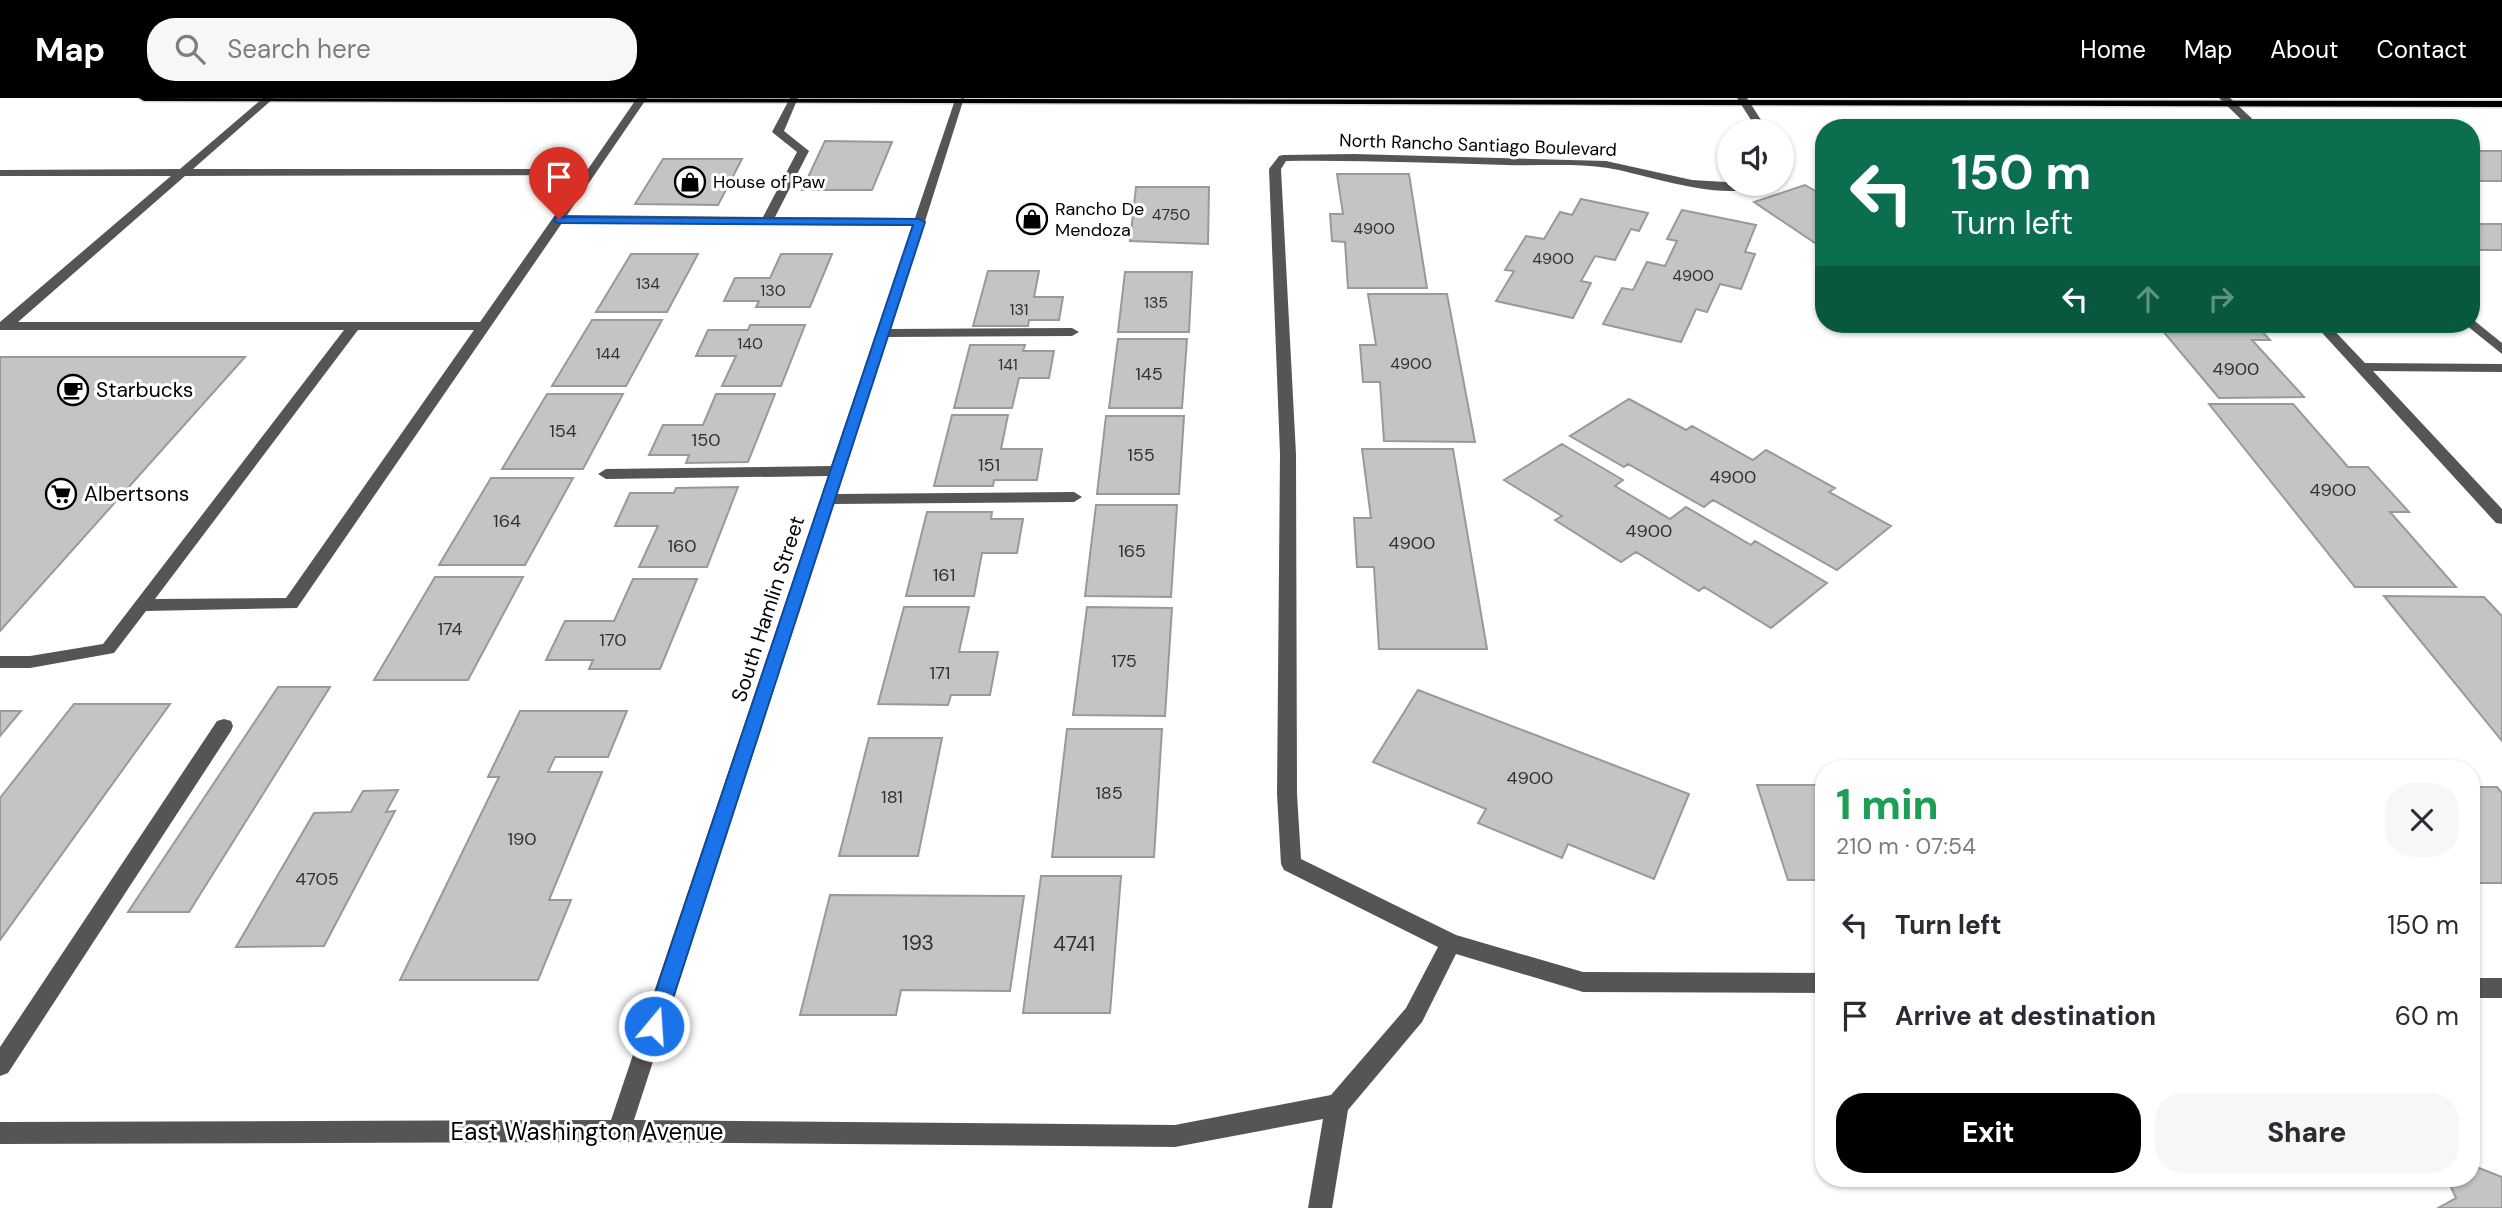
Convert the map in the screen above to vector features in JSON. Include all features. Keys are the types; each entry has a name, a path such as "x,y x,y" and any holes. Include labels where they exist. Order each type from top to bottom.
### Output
{"main road":[{"path":"144,98 2227,100 2502,104"}],"street":[{"path":"3,326 269,98"},
{"path":"142,605 291,604 642,99"},
{"path":"766,221 803,150 778,132 794,100"},
{"name":"South Hamlin Street","path":"619,1131 960,100"},
{"path":"1743,100 1755,119"},
{"path":"2227,100 2247,119"},
{"name":"North Rancho Santiago Boulevard","path":"1451,943 1292,864 1287,794 1288,454 1275,169 1283,158 1354,157 1606,164 1692,184 1717,187"},
{"path":"0,173 592,172"},
{"path":"559,219 919,222"},
{"path":"3,326 485,326"},
{"path":"0,662 30,662 108,649 354,326"},
{"path":"2480,330 2502,350"},
{"path":"883,333 1072,332"},
{"path":"2329,333 2502,519"},
{"path":"2361,367 2502,368"},
{"path":"606,474 837,471"},
{"path":"829,499 1074,497"},
{"path":"0,1066 224,726"},
{"path":"1320,1208 1337,1105 1414,1015 1451,943 1583,982 1815,984"},
{"path":"2480,988 2502,988"},
{"name":"East Washington Avenue","path":"0,1133 619,1131 1175,1136 1337,1105"}],"building":[{"path":"825,141 892,142 872,190 802,190"},
{"path":"2480,151 2502,151 2502,181 2480,181"},
{"name":"House of Paw","path":"663,159 742,159 718,205 635,204"},
{"path":"1337,174 1409,174 1427,288 1348,288 1345,242 1332,241 1330,214 1343,214"},
{"path":"1805,185 1815,191 1815,243 1754,202 1772,196 1794,196 1794,189"},
{"path":"1136,187 1209,187 1208,244 1130,241"},
{"path":"1581,199 1648,213 1639,231 1631,229 1615,260 1595,256 1581,281 1591,283 1573,318 1496,301 1514,271 1505,270 1526,236 1544,239 1560,212 1572,215"},
{"path":"1682,210 1756,225 1745,252 1755,254 1741,289 1720,284 1707,312 1696,309 1681,342 1603,324 1622,288 1633,290 1647,262 1665,266 1677,241 1667,239"},
{"path":"2480,224 2502,224 2502,250 2480,250"},
{"path":"631,254 698,254 667,312 596,312"},
{"path":"781,254 832,254 810,307 756,307 759,301 724,301 735,278 770,278"},
{"path":"988,271 1039,271 1034,297 1063,297 1059,320 1029,320 1028,326 973,326"},
{"path":"1125,272 1192,272 1189,332 1118,332"},
{"path":"1368,294 1447,294 1475,442 1384,441 1380,382 1363,382 1360,345 1376,345"},
{"path":"592,320 662,320 626,386 552,386"},
{"path":"750,325 805,325 781,386 722,386 736,356 696,356 708,330 748,330"},
{"path":"2165,333 2263,333 2270,340 2252,340 2304,397 2219,398"},
{"path":"1118,339 1187,339 1182,408 1109,408"},
{"path":"970,345 1025,345 1023,351 1054,351 1049,378 1019,378 1012,408 954,408"},
{"name":"Albertsons","path":"0,357 245,357 0,631"},
{"path":"547,394 623,394 583,469 502,469"},
{"path":"716,394 775,394 748,462 686,463 689,455 649,455 663,425 703,425"},
{"path":"1629,399 1686,430 1692,426 1753,460 1766,450 1835,488 1829,492 1891,526 1837,570 1713,500 1704,507 1628,464 1624,467 1570,436"},
{"path":"2209,404 2293,404 2348,467 2368,467 2409,512 2390,512 2456,587 2355,587"},
{"path":"952,415 1008,415 1001,449 1042,449 1037,480 994,480 993,486 934,486"},
{"path":"1106,416 1184,416 1179,494 1097,494"},
{"path":"1562,444 1623,480 1615,486 1670,519 1686,507 1751,545 1755,541 1827,583 1771,628 1704,587 1699,591 1636,552 1621,562 1555,520 1562,516 1504,480"},
{"path":"1362,449 1453,449 1487,649 1379,649 1374,567 1357,567 1354,518 1371,518"},
{"path":"491,478 573,478 525,565 439,565"},
{"path":"738,487 707,567 639,567 658,526 615,526 630,493 674,493 676,488"},
{"path":"1096,505 1177,505 1171,597 1085,596"},
{"path":"927,512 992,512 991,519 1023,519 1017,553 982,553 974,596 906,596"},
{"path":"435,577 523,577 468,680 374,680"},
{"path":"633,579 697,579 660,669 589,669 593,660 546,660 565,621 614,621"},
{"path":"2384,596 2484,597 2502,616 2502,741"},
{"path":"904,607 969,607 959,652 998,652 990,695 951,695 948,705 878,704"},
{"path":"1087,607 1172,608 1165,716 1073,715"},
{"path":"278,687 330,687 189,912 128,912"},
{"path":"1418,690 1689,794 1654,879 1568,844 1562,858 1478,823 1486,809 1373,762"},
{"path":"74,704 170,704 0,940 0,798"},
{"path":"0,711 21,711 0,736"},
{"path":"520,711 627,711 608,757 555,757 548,772 602,772 549,900 571,900 538,980 400,980 499,777 488,777"},
{"path":"1067,729 1162,729 1154,857 1052,857"},
{"path":"869,738 942,738 918,856 839,856"},
{"path":"1757,785 1815,785 1815,880 1788,880"},
{"path":"2480,787 2497,787 2502,793 2502,883 2480,883"},
{"path":"398,790 386,812 395,811 324,946 236,947 314,813 351,812 363,791"},
{"path":"1041,876 1121,876 1110,1013 1023,1013"},
{"path":"830,895 1024,896 1010,991 901,990 896,1015 800,1015"},
{"path":"2480,1168 2502,1177 2502,1208 2438,1208 2456,1198 2451,1187 2480,1187"}],"place":[{"name":"House of Paw","path":"690,182"},
{"name":"Rancho De Mendoza","path":"1032,219"},
{"name":"Starbucks","path":"73,390"},
{"name":"Albertsons","path":"61,494"}],"route":[{"path":"559,219 919,222 654,1026"}]}
